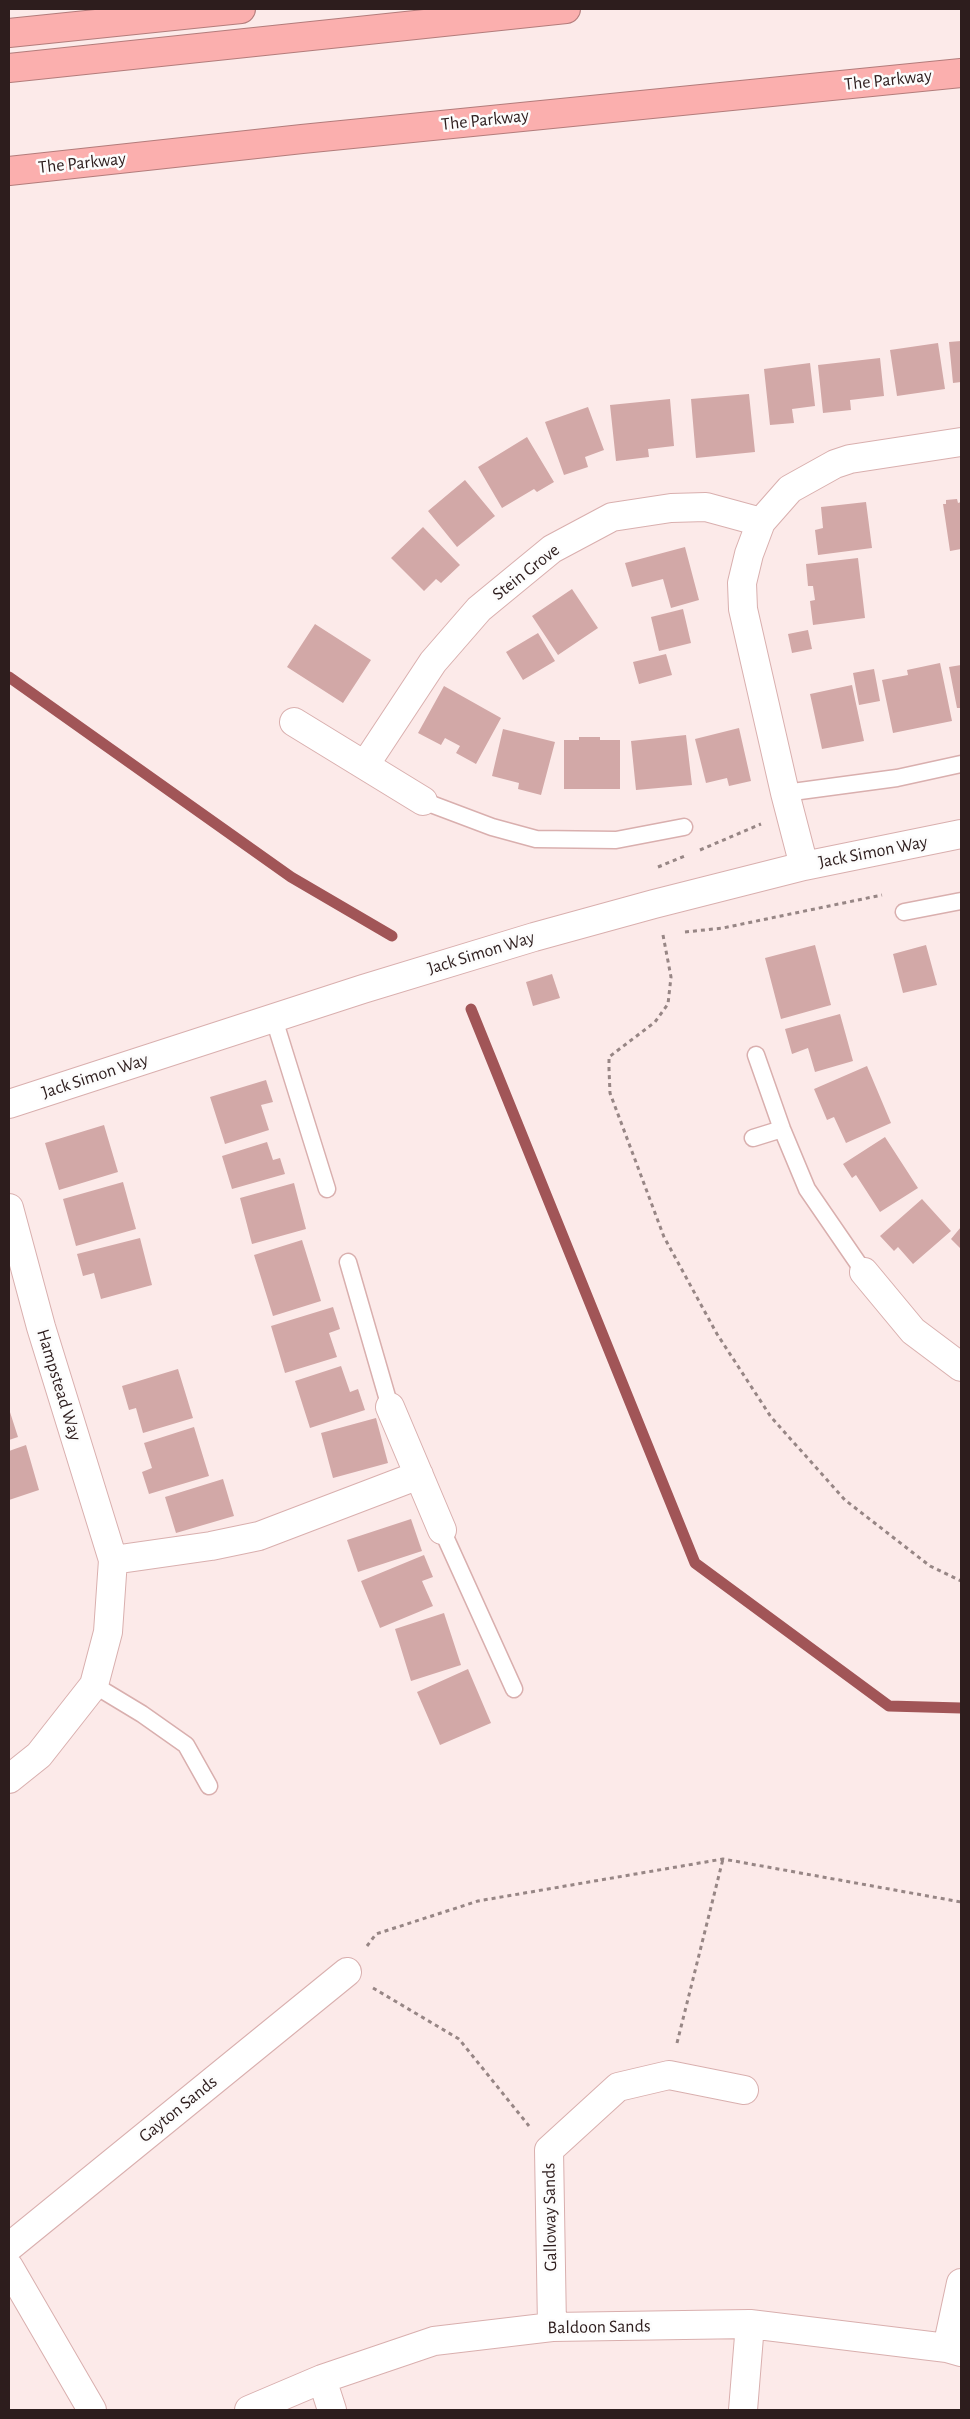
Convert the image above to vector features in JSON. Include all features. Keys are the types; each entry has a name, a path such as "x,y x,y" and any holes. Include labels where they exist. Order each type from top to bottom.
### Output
{"highway":[{"path":"9,33 241,9"},
{"path":"9,68 566,9"},
{"name":"The Parkway","path":"9,172 302,138 961,73"}],"street":[{"path":"804,866 785,793 744,609 742,583 749,554 761,522 790,489 835,464 850,459 961,442"},
{"name":"Stein Grove","path":"365,765 433,662 473,616 552,549 612,517 671,508 706,508 761,522"},
{"path":"294,722 423,801"},
{"name":"Jack Simon Way","path":"9,1104 363,989 499,947 654,904 804,866 961,834"},
{"name":"Hampstead Way","path":"9,1208 41,1327 113,1560 108,1632 94,1685 40,1755 9,1779"},
{"path":"864,1272 912,1331 961,1367"},
{"path":"390,1407 442,1530"},
{"path":"113,1560 211,1546 259,1536 419,1476"},
{"name":"Gayton Sands","path":"9,2247 347,1972"},
{"name":"Galloway Sands","path":"552,2326 548,2150 618,2087 669,2075 744,2090"},
{"path":"9,2267 92,2410"},
{"path":"954,2350 961,2283"},
{"path":"743,2410 750,2324"},
{"name":"Baldoon Sands","path":"249,2410 322,2379 434,2341 552,2326 750,2324 954,2350"},
{"path":"322,2379 332,2410"}],"lane":[{"path":"785,793 897,778 961,764"},
{"path":"423,801 492,827 536,839 616,840 684,827"},
{"path":"904,912 961,901"},
{"path":"274,1018 327,1190"},
{"path":"756,1055 782,1129 807,1189 864,1272"},
{"path":"753,1138 782,1129"},
{"path":"348,1262 390,1407"},
{"path":"442,1530 514,1689"},
{"path":"94,1685 142,1714 186,1745 209,1786"}],"path":[{"path":"680,932 723,928 886,894"},
{"path":"654,904 671,978 668,1004 655,1022 609,1058 609,1069 610,1093 664,1237 717,1334 770,1417 845,1500 930,1566 961,1581"},
{"path":"662,934 671,933"},
{"path":"669,2075 723,1859"},
{"path":"548,2150 458,2039 347,1972 376,1934 478,1901 723,1859 961,1902"}],"building":[{"path":"961,341 961,382 953,383 949,342"},
{"path":"938,343 945,389 897,396 890,350"},
{"path":"880,358 884,396 850,400 851,410 823,413 818,365"},
{"path":"810,363 815,406 792,409 794,423 770,425 764,369"},
{"path":"749,394 755,452 696,458 691,399"},
{"path":"670,399 674,446 648,449 649,457 616,461 610,405"},
{"path":"588,407 604,450 585,457 588,467 564,475 545,422"},
{"path":"527,437 554,482 537,492 534,489 502,508 478,467"},
{"path":"465,480 495,516 457,547 428,511"},
{"path":"957,499 958,503 961,502 961,549 950,551 943,504 946,504 946,500"},
{"path":"866,502 872,548 818,555 815,530 823,528 821,507"},
{"path":"423,527 460,565 441,583 436,579 424,591 391,558"},
{"path":"685,547 699,600 671,608 663,579 632,587 625,563"},
{"path":"858,558 865,618 813,625 810,601 815,600 813,586 808,586 806,564"},
{"path":"572,589 598,628 558,655 532,616"},
{"path":"683,609 691,643 659,651 651,617"},
{"path":"315,624 371,660 343,703 287,667"},
{"path":"808,630 812,649 792,653 788,634"},
{"path":"538,633 555,661 523,680 506,652"},
{"path":"666,654 672,675 639,684 633,662"},
{"path":"940,663 952,721 893,733 882,680 908,675 907,670"},
{"path":"961,665 961,708 957,708 949,667"},
{"path":"874,669 880,701 859,705 853,673"},
{"path":"852,685 864,741 822,749 810,694"},
{"path":"444,686 501,718 476,764 456,753 460,746 445,738 441,745 418,733"},
{"path":"739,728 751,781 729,786 727,778 706,783 695,739"},
{"path":"503,729 555,742 541,795 518,789 519,783 492,776"},
{"path":"686,735 692,785 636,790 631,741"},
{"path":"579,737 600,737 600,740 620,740 620,789 564,789 564,740 579,740"},
{"path":"815,945 831,1005 781,1019 765,958"},
{"path":"926,945 937,985 903,993 893,954"},
{"path":"552,974 560,998 533,1006 526,982"},
{"path":"840,1014 853,1061 815,1072 808,1048 792,1054 785,1029"},
{"path":"867,1066 891,1123 846,1143 834,1117 827,1120 814,1089"},
{"path":"266,1080 273,1102 261,1105 269,1130 225,1144 210,1097"},
{"path":"104,1125 118,1172 59,1190 45,1143"},
{"path":"885,1137 918,1188 880,1212 856,1175 852,1178 843,1164"},
{"path":"267,1142 273,1160 280,1158 285,1174 232,1189 222,1156"},
{"path":"123,1182 136,1229 76,1246 63,1199"},
{"path":"294,1183 306,1229 252,1244 240,1198"},
{"path":"922,1199 951,1231 913,1264 898,1247 894,1251 880,1236"},
{"path":"961,1227 961,1249 951,1239"},
{"path":"140,1238 152,1285 101,1299 94,1273 83,1276 77,1254"},
{"path":"302,1240 321,1301 273,1316 254,1255"},
{"path":"333,1307 340,1329 329,1333 337,1357 285,1373 271,1326"},
{"path":"341,1366 350,1392 358,1389 365,1410 310,1428 295,1381"},
{"path":"178,1369 193,1418 143,1433 136,1408 129,1410 122,1386"},
{"path":"9,1409 18,1437 9,1440"},
{"path":"376,1418 388,1463 333,1478 321,1433"},
{"path":"194,1427 209,1476 149,1494 142,1472 152,1468 144,1443"},
{"path":"26,1445 39,1490 9,1500 9,1451"},
{"path":"223,1479 234,1516 176,1533 165,1497"},
{"path":"411,1519 422,1551 358,1572 347,1540"},
{"path":"424,1555 433,1577 422,1581 433,1606 380,1628 361,1581"},
{"path":"444,1613 461,1665 411,1681 395,1629"},
{"path":"468,1669 491,1723 440,1745 417,1692"}],"waterway":[{"path":"9,677 291,877 392,936"},
{"path":"471,1009 695,1563 889,1706 961,1708"}]}
